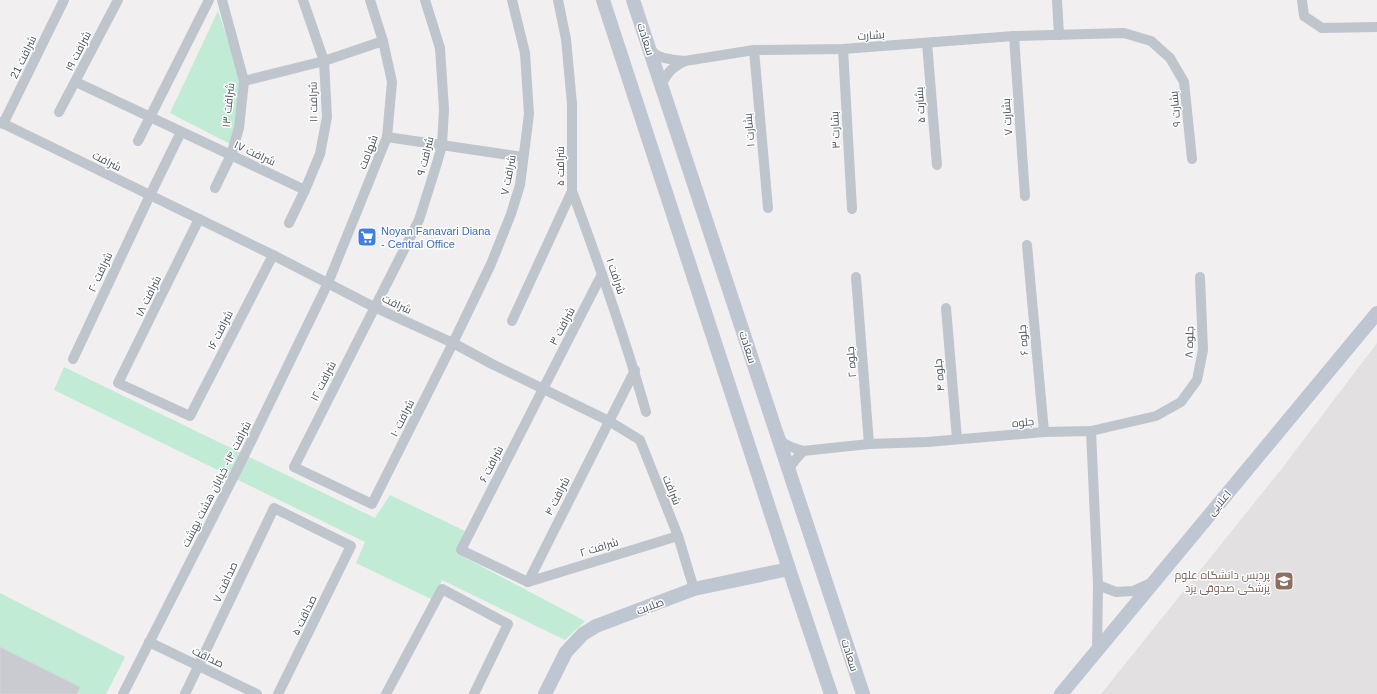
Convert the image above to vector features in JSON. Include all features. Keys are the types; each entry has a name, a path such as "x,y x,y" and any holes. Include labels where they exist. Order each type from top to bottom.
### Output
{"street":[{"name":"شرافت 21","path":"2,123 64,0"},
{"name":"شرافت ۱۹","path":"59,112 118,0"},
{"path":"138,142 209,0"},
{"name":"شرافت ۱۳","path":"215,188 231,155 239,128 244,81 222,0"},
{"name":"شرافت ۱۱","path":"289,223 320,154 327,117 324,61 304,0"},
{"name":"شهامت","path":"328,282 387,137 392,82 383,41 370,0"},
{"name":"شرافت ۹","path":"374,307 419,220 442,145 444,109 440,48 425,0"},
{"name":"شرافت ۷","path":"453,343 491,264 511,214 520,184 529,114 525,53 512,0"},
{"name":"شرافت ۵","path":"512,321 572,191 572,104 566,39 558,0"},
{"path":"603,0 831,694"},
{"name":"سعادت","path":"633,0 863,694"},
{"path":"1058,0 1059,35"},
{"path":"1302,0 1304,16 1322,28 1377,27"},
{"name":"بشارت ۹","path":"1059,35 1124,33 1150,41 1170,58 1184,82 1192,159"},
{"name":"بشارت","path":"685,61 754,50 843,49 1014,36 1059,35"},
{"name":"بشارت ۷","path":"1014,36 1025,196"},
{"path":"244,81 324,61 383,41"},
{"path":"647,41 651,51 658,55 664,58 685,61"},
{"name":"بشارت ۵","path":"927,43 937,165"},
{"name":"بشارت ۳","path":"843,49 852,209"},
{"name":"بشارت ۱","path":"754,50 768,208"},
{"path":"661,85 666,75 674,66 685,61"},
{"name":"شرافت ۱۷","path":"76,82 305,190"},
{"name":"شرافت","path":"2,123 328,282 374,307 453,343 608,422 640,440 678,536 694,589"},
{"name":"شرافت ۲۰","path":"73,358 181,132"},
{"path":"387,137 523,157"},
{"name":"شرافت ۱","path":"572,191 635,370 646,412"},
{"name":"شرافت ۱۸","path":"190,416 118,383 199,219"},
{"name":"جلوه ۶","path":"1027,245 1044,432"},
{"name":"شرافت ۱۶","path":"190,416 273,255"},
{"name":"شرافت ۳","path":"542,389 602,274"},
{"name":"جلوه ۲","path":"856,277 869,444"},
{"name":"جلوه ۸","path":"1091,431 1156,416 1181,402 1197,380 1203,350 1200,277"},
{"name":"شرافت ۱۴- خیابان هشت بهشت","path":"123,694 240,464 328,282"},
{"name":"شرافت ۱۲","path":"372,504 294,467 374,307"},
{"name":"جلوه ۴","path":"946,308 957,440"},
{"name":"اعلایی","path":"1061,694 1377,313"},
{"name":"شرافت ۱۰","path":"372,504 453,343"},
{"path":"608,422 635,370"},
{"name":"شرافت ۶","path":"528,582 461,550 542,389"},
{"name":"شرافت ۴","path":"528,582 608,422"},
{"path":"1091,431 1098,585 1097,650"},
{"name":"جلوه","path":"804,451 869,444 957,440 1044,432 1091,431"},
{"path":"776,433 783,443 804,451 791,465 789,473"},
{"name":"صداقت ۵","path":"274,508 351,546 278,694"},
{"name":"صداقت ۷","path":"185,694 274,508"},
{"name":"شرافت ۲","path":"528,582 678,536"},
{"name":"صلابت","path":"545,694 566,652 583,634 596,626 694,589 789,568"},
{"path":"1098,585 1116,592 1133,591 1154,581"},
{"path":"386,694 442,589 508,624 474,694"},
{"name":"صداقت","path":"149,642 257,694"}],"shaded area":[{"name":"پردیس دانشگاه علوم پزشکی صدوقی یزد","path":"1377,343 1377,694 1101,694 1283,467"}],"green space":[{"path":"218,11 241,79 236,147 170,113"},
{"path":"64,367 375,518 390,495 465,531 456,553 585,621 565,640 442,580 433,600 356,563 365,542 54,390"},
{"path":"0,593 125,657 106,694 0,694"}],"building":[{"path":"0,647 80,687 77,694 0,694"}],"place":[{"name":"Noyan Fanavari Diana - Central Office","path":"367,237"},
{"name":"پردیس دانشگاه علوم پزشکی صدوقی یزد","path":"1284,581"}]}
